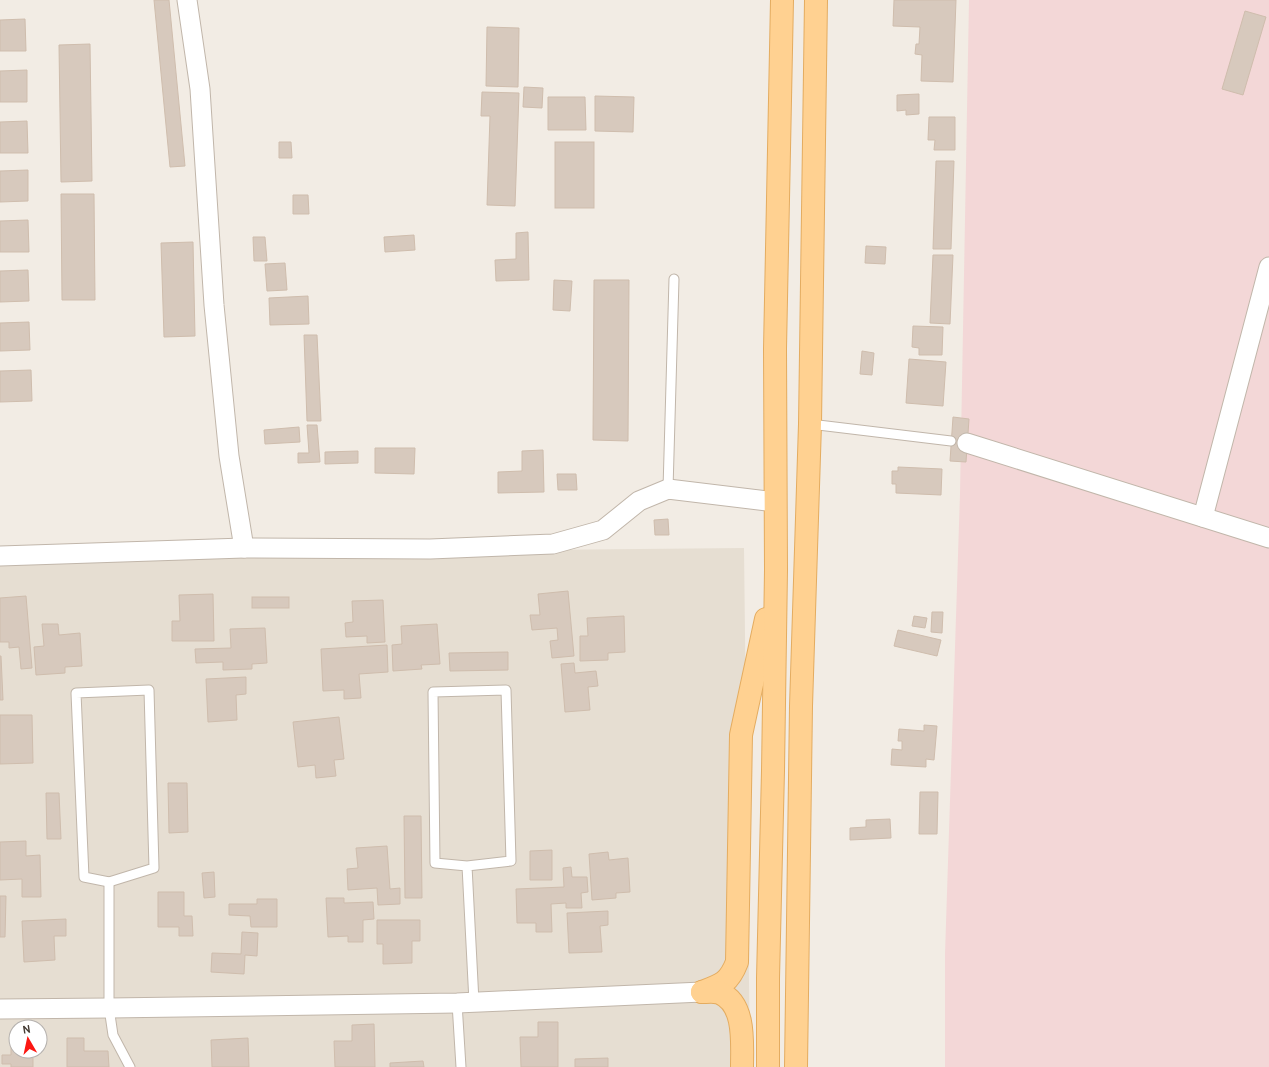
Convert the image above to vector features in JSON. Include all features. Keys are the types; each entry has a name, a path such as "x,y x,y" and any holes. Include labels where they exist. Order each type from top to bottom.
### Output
{"main road":[{"path":"768,1067 768,978 776,570 776,341 782,0"},
{"path":"796,1067 801,706 810,424 816,0"},
{"path":"702,992 722,984 732,973 737,962 741,735 776,570"},
{"path":"702,992 720,993 732,1002 739,1015 742,1039 742,1067"}],"street":[{"path":"187,0 200,89 214,305 229,456 244,548"},
{"path":"1203,517 1269,267"},
{"path":"959,442 1269,538"},
{"path":"0,556 244,548 430,549 552,544 603,530 639,501 668,489 775,502"},
{"path":"0,1008 109,1008 466,1002 702,992"}],"lane":[{"path":"668,489 674,279"},
{"path":"810,424 959,442"},
{"path":"149,690 154,868 109,882 84,877 76,693 149,690"},
{"path":"506,690 511,861 467,866 435,863 433,692 506,690"},
{"path":"461,1067 466,1002 467,866"},
{"path":"109,882 109,1008 113,1035 130,1067"}],"shaded area":[{"path":"969,0 1269,0 1269,1067 945,1067 945,954 960,494"},
{"path":"744,548 750,1067 0,1067 0,555"}],"building":[{"path":"154,0 169,0 185,166 170,167"},
{"path":"894,0 956,0 953,82 921,81 922,55 915,54 916,44 919,44 920,27 893,26"},
{"path":"1245,11 1266,17 1243,95 1222,89"},
{"path":"25,19 26,51 0,51 0,20"},
{"path":"487,27 519,28 518,87 486,86"},
{"path":"90,44 92,181 61,182 59,45"},
{"path":"27,70 27,102 0,102 0,71"},
{"path":"524,87 543,88 542,108 523,107"},
{"path":"482,92 519,93 515,206 487,205 490,116 481,116"},
{"path":"919,94 919,114 906,115 906,110 897,111 897,95"},
{"path":"595,96 634,97 633,132 595,131"},
{"path":"548,97 585,97 586,130 548,130"},
{"path":"929,117 955,117 955,150 934,150 935,140 928,140"},
{"path":"27,121 28,153 0,153 0,122"},
{"path":"279,142 291,142 292,158 279,158"},
{"path":"555,142 594,142 594,208 555,208"},
{"path":"936,161 954,161 951,249 933,249"},
{"path":"28,170 28,201 0,202 0,171"},
{"path":"61,194 94,194 95,300 62,300"},
{"path":"293,195 308,195 309,214 293,214"},
{"path":"28,220 29,252 0,252 0,221"},
{"path":"528,232 529,280 496,281 495,260 516,259 516,233"},
{"path":"414,235 415,250 385,252 384,237"},
{"path":"253,237 265,237 267,261 254,261"},
{"path":"193,242 195,336 164,337 161,243"},
{"path":"866,246 886,247 885,264 865,263"},
{"path":"933,255 953,255 950,324 930,323"},
{"path":"285,263 287,290 267,291 265,264"},
{"path":"28,270 29,301 0,302 0,271"},
{"path":"554,280 572,281 570,311 553,310"},
{"path":"594,280 629,280 628,441 593,440"},
{"path":"308,296 309,324 270,325 269,298"},
{"path":"29,322 30,350 0,351 0,323"},
{"path":"913,326 943,327 942,355 919,355 919,348 912,347"},
{"path":"304,335 317,335 321,421 307,421"},
{"path":"862,351 874,353 872,375 860,374"},
{"path":"909,359 946,362 943,406 906,403"},
{"path":"31,370 32,401 0,402 0,371"},
{"path":"953,417 969,419 966,462 950,461"},
{"path":"307,425 317,425 320,462 298,463 298,453 309,453"},
{"path":"299,427 300,442 265,444 264,430"},
{"path":"375,448 415,448 414,474 375,473"},
{"path":"543,450 544,492 498,493 498,472 522,471 522,451"},
{"path":"358,451 358,463 325,464 325,452"},
{"path":"898,467 942,469 941,495 896,493 896,484 892,484 892,471 898,471"},
{"path":"557,474 576,474 577,490 558,490"},
{"path":"668,519 669,535 655,535 654,520"},
{"path":"568,591 574,656 552,658 550,641 558,640 557,628 532,630 530,615 540,615 538,594"},
{"path":"213,594 214,641 172,641 172,621 180,621 179,595"},
{"path":"26,596 32,668 21,669 19,647 9,648 9,642 0,642 0,598"},
{"path":"252,597 289,597 289,608 252,608"},
{"path":"383,600 385,642 367,643 367,636 346,637 345,623 353,622 352,601"},
{"path":"932,612 943,612 942,633 931,632"},
{"path":"624,616 625,652 608,653 608,660 580,661 580,636 588,636 587,618"},
{"path":"914,616 927,618 925,628 912,626"},
{"path":"42,624 58,624 59,635 80,633 82,666 65,667 65,673 36,675 34,647 44,646"},
{"path":"437,624 440,664 421,665 422,669 393,671 392,645 402,644 401,626"},
{"path":"265,628 267,663 252,664 252,669 223,670 223,662 196,663 195,649 231,648 230,629"},
{"path":"898,630 941,640 937,656 894,646"},
{"path":"387,645 388,672 359,674 361,698 344,699 344,690 323,691 321,649"},
{"path":"508,652 508,670 450,671 449,653"},
{"path":"1,656 3,700 0,700"},
{"path":"574,663 575,673 596,671 598,686 588,687 590,710 565,712 561,664"},
{"path":"246,677 246,694 236,695 237,720 208,722 206,679"},
{"path":"0,715 32,715 33,763 0,764"},
{"path":"339,717 344,759 334,760 336,776 316,778 315,765 298,767 293,722"},
{"path":"924,725 937,726 934,760 926,759 926,767 891,765 892,749 902,750 902,741 898,741 899,729 924,731"},
{"path":"168,783 187,783 188,832 169,833"},
{"path":"920,792 938,792 937,834 919,834"},
{"path":"46,793 59,793 61,839 47,839"},
{"path":"404,816 421,816 422,898 405,898"},
{"path":"890,819 891,838 850,840 850,828 866,827 866,820"},
{"path":"26,841 26,856 40,855 41,897 22,897 22,879 0,880 0,842"},
{"path":"387,846 390,889 400,888 400,904 378,905 377,888 348,890 347,869 358,868 356,848"},
{"path":"552,850 552,880 530,880 530,851"},
{"path":"608,852 609,860 628,858 630,892 616,893 616,898 592,900 589,854"},
{"path":"571,867 572,877 587,877 588,892 581,893 582,908 566,908 566,903 551,904 552,932 536,932 536,923 517,923 516,889 564,887 563,868"},
{"path":"214,872 215,897 204,898 202,873"},
{"path":"158,892 184,892 184,916 192,916 193,936 179,936 179,927 158,927"},
{"path":"0,896 6,896 5,937 0,937"},
{"path":"326,898 344,898 344,903 373,902 374,919 363,920 363,942 348,942 348,936 328,937"},
{"path":"257,899 277,899 277,927 251,927 250,916 229,915 229,904 257,904"},
{"path":"608,911 608,925 600,926 602,952 569,953 567,913"},
{"path":"66,919 66,936 54,936 55,960 24,962 22,921"},
{"path":"377,920 420,920 420,941 412,941 412,963 383,964 383,944 377,944"},
{"path":"242,932 258,933 257,956 245,955 244,974 211,972 212,953 241,954"},
{"path":"538,1022 558,1022 558,1067 521,1067 520,1037 538,1037"},
{"path":"374,1024 375,1067 335,1067 334,1041 352,1041 352,1025"},
{"path":"67,1038 84,1038 84,1051 108,1051 109,1067 67,1067"},
{"path":"248,1038 249,1067 212,1067 211,1040"},
{"path":"2,1055 8,1055 8,1059 33,1059 33,1067 11,1067 11,1064 2,1064"},
{"path":"608,1058 608,1067 575,1067 575,1059"},
{"path":"423,1061 424,1067 390,1067 390,1063"}]}
